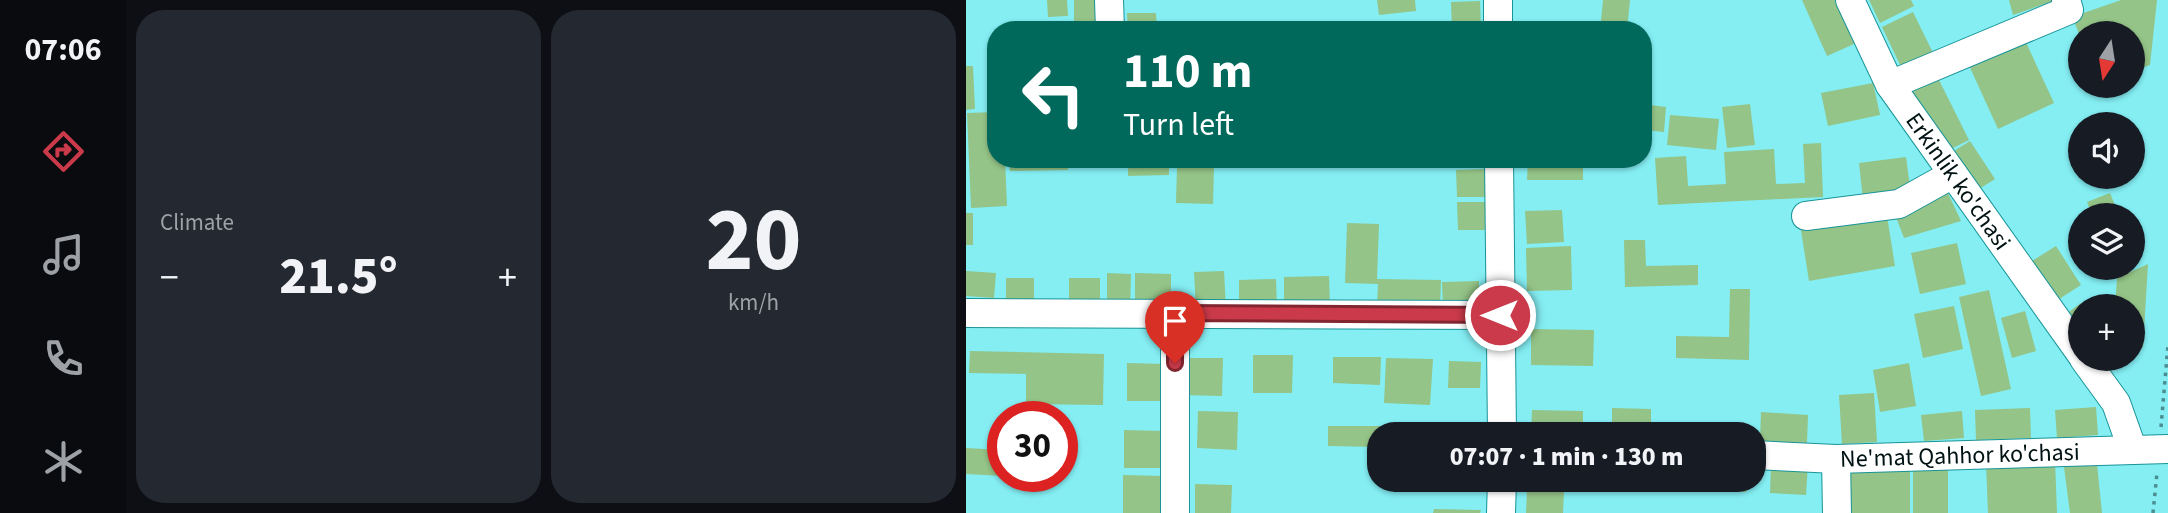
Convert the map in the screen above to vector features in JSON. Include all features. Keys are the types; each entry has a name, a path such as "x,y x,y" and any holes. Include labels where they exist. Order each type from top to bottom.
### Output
{"street":[{"path":"1109,0 1110,21"},
{"path":"1498,0 1498,21"},
{"name":"Erkinlik ko'chasi","path":"1850,0 1890,85 2068,336"},
{"path":"1890,85 2069,10 2066,0"},
{"path":"1499,168 1502,422"},
{"path":"1807,216 1899,204 1953,174"},
{"path":"966,313 1500,315"},
{"path":"1175,313 1175,513"},
{"path":"2093,371 2116,403 2132,448"},
{"name":"Ne'mat Qahhor ko'chasi","path":"1766,455 1836,458 2168,449"},
{"path":"1836,458 1838,513"},
{"path":"1501,513 1502,492"}],"building":[{"path":"1047,0 1067,0 1068,16 1048,17"},
{"path":"1074,0 1103,0 1103,21 1074,21"},
{"path":"1377,0 1415,0 1416,11 1379,15"},
{"path":"1603,0 1630,0 1628,21 1601,21"},
{"path":"1802,0 1845,0 1863,40 1827,56"},
{"path":"1869,0 1911,0 1914,6 1880,23"},
{"path":"2009,0 2056,0 2013,15"},
{"path":"2121,0 2157,0 2150,65 2146,66 2146,21 2074,21 2072,17"},
{"path":"1480,1 1481,21 1452,21 1451,2"},
{"path":"1913,12 1934,55 1903,71 1882,27"},
{"path":"1127,13 1156,13 1156,21 1127,21"},
{"path":"2023,36 2054,103 1998,129 1967,61"},
{"path":"966,66 973,66 975,109 966,110"},
{"path":"1937,76 1969,140 1943,153 1910,89"},
{"path":"1873,83 1880,115 1828,126 1821,93"},
{"path":"1750,104 1755,145 1727,148 1722,107"},
{"path":"1652,105 1666,107 1664,132 1652,131"},
{"path":"987,112 987,168 1005,168 1007,206 971,208 967,113"},
{"path":"1670,115 1719,119 1716,150 1667,145"},
{"path":"1970,141 1995,179 1971,194 1946,156"},
{"path":"1821,143 1823,197 1658,205 1655,158 1686,156 1688,186 1726,184 1724,152 1774,149 1776,184 1805,183 1803,144"},
{"path":"1906,157 1911,194 1863,200 1859,163"},
{"path":"1010,168 1068,168 1068,170 1010,171"},
{"path":"1128,168 1169,168 1169,175 1128,176"},
{"path":"1177,168 1214,168 1213,204 1176,203"},
{"path":"1528,168 1583,168 1583,180 1527,180"},
{"path":"1485,169 1486,197 1457,197 1456,170"},
{"path":"1947,191 1961,221 1904,238 1894,212"},
{"path":"2110,193 2114,203 2087,203"},
{"path":"1457,202 1486,202 1487,230 1458,230"},
{"path":"1562,210 1564,242 1527,244 1525,211"},
{"path":"1886,210 1895,266 1809,281 1800,224"},
{"path":"966,213 973,213 973,245 966,245"},
{"path":"1347,223 1379,224 1377,279 1441,280 1440,308 1377,307 1378,284 1345,283"},
{"path":"1624,240 1645,240 1646,266 1698,265 1698,285 1625,287"},
{"path":"1957,243 1966,284 1920,294 1911,253"},
{"path":"1571,246 1572,290 1527,291 1526,248"},
{"path":"2056,246 2068,265 2068,280 2078,280 2081,285 2053,303 2027,264"},
{"path":"2148,264 2145,314 2145,294 2116,294 2117,280 2145,280 2145,265"},
{"path":"966,271 996,273 994,298 966,296"},
{"path":"1224,271 1226,309 1196,310 1194,272"},
{"path":"1107,273 1131,274 1130,310 1107,310"},
{"path":"1135,273 1171,274 1171,310 1135,309"},
{"path":"1329,276 1330,307 1284,308 1284,277"},
{"path":"1006,278 1034,278 1034,308 1006,308"},
{"path":"1069,278 1100,278 1100,308 1069,308"},
{"path":"1276,279 1277,309 1239,310 1239,280"},
{"path":"1479,281 1479,306 1443,307 1442,282"},
{"path":"1730,289 1750,289 1749,360 1676,358 1676,336 1729,337"},
{"path":"1989,290 2011,389 1981,396 1959,297"},
{"path":"1954,306 1963,349 1923,358 1914,314"},
{"path":"2025,311 2036,351 2012,358 2001,318"},
{"path":"1531,329 1594,330 1593,366 1531,365"},
{"path":"970,351 1104,354 1103,405 1078,405 1078,401 1026,401 1026,374 969,373"},
{"path":"1253,355 1293,355 1292,393 1253,393"},
{"path":"1333,357 1381,357 1380,385 1333,383"},
{"path":"1183,358 1223,358 1222,396 1181,395"},
{"path":"1386,358 1433,359 1430,405 1384,403"},
{"path":"1449,361 1481,362 1480,388 1448,388"},
{"path":"1127,363 1167,364 1166,401 1127,401"},
{"path":"1909,363 1916,406 1880,412 1873,370"},
{"path":"1874,393 1877,442 1842,444 1839,395"},
{"path":"2096,407 2098,435 2057,438 2055,410"},
{"path":"1612,408 1651,409 1651,422 1612,422"},
{"path":"2030,408 2031,438 1976,440 1975,410"},
{"path":"1532,410 1583,411 1583,422 1532,422"},
{"path":"1198,411 1238,412 1237,450 1197,448"},
{"path":"1962,411 1964,438 1924,441 1921,415"},
{"path":"1761,412 1808,415 1807,443 1766,441 1766,422 1761,422"},
{"path":"1328,426 1367,426 1367,447 1328,446"},
{"path":"1124,430 1164,431 1163,468 1124,468"},
{"path":"966,448 987,449 987,475 966,474"},
{"path":"2055,460 2057,513 1988,513 1986,463"},
{"path":"1771,462 1808,464 1806,495 1770,493"},
{"path":"2097,464 2102,513 2070,513 2064,467"},
{"path":"1850,469 1910,469 1910,513 1849,513"},
{"path":"1913,470 1948,470 1948,513 1913,513"},
{"path":"1123,475 1163,476 1162,513 1123,513"},
{"path":"1195,484 1232,485 1231,513 1195,513"},
{"path":"1527,492 1564,492 1563,513 1526,513"},
{"path":"1434,509 1481,510 1480,513 1433,513"}],"route":[{"path":"1175,363 1175,313 1500,315"}]}
